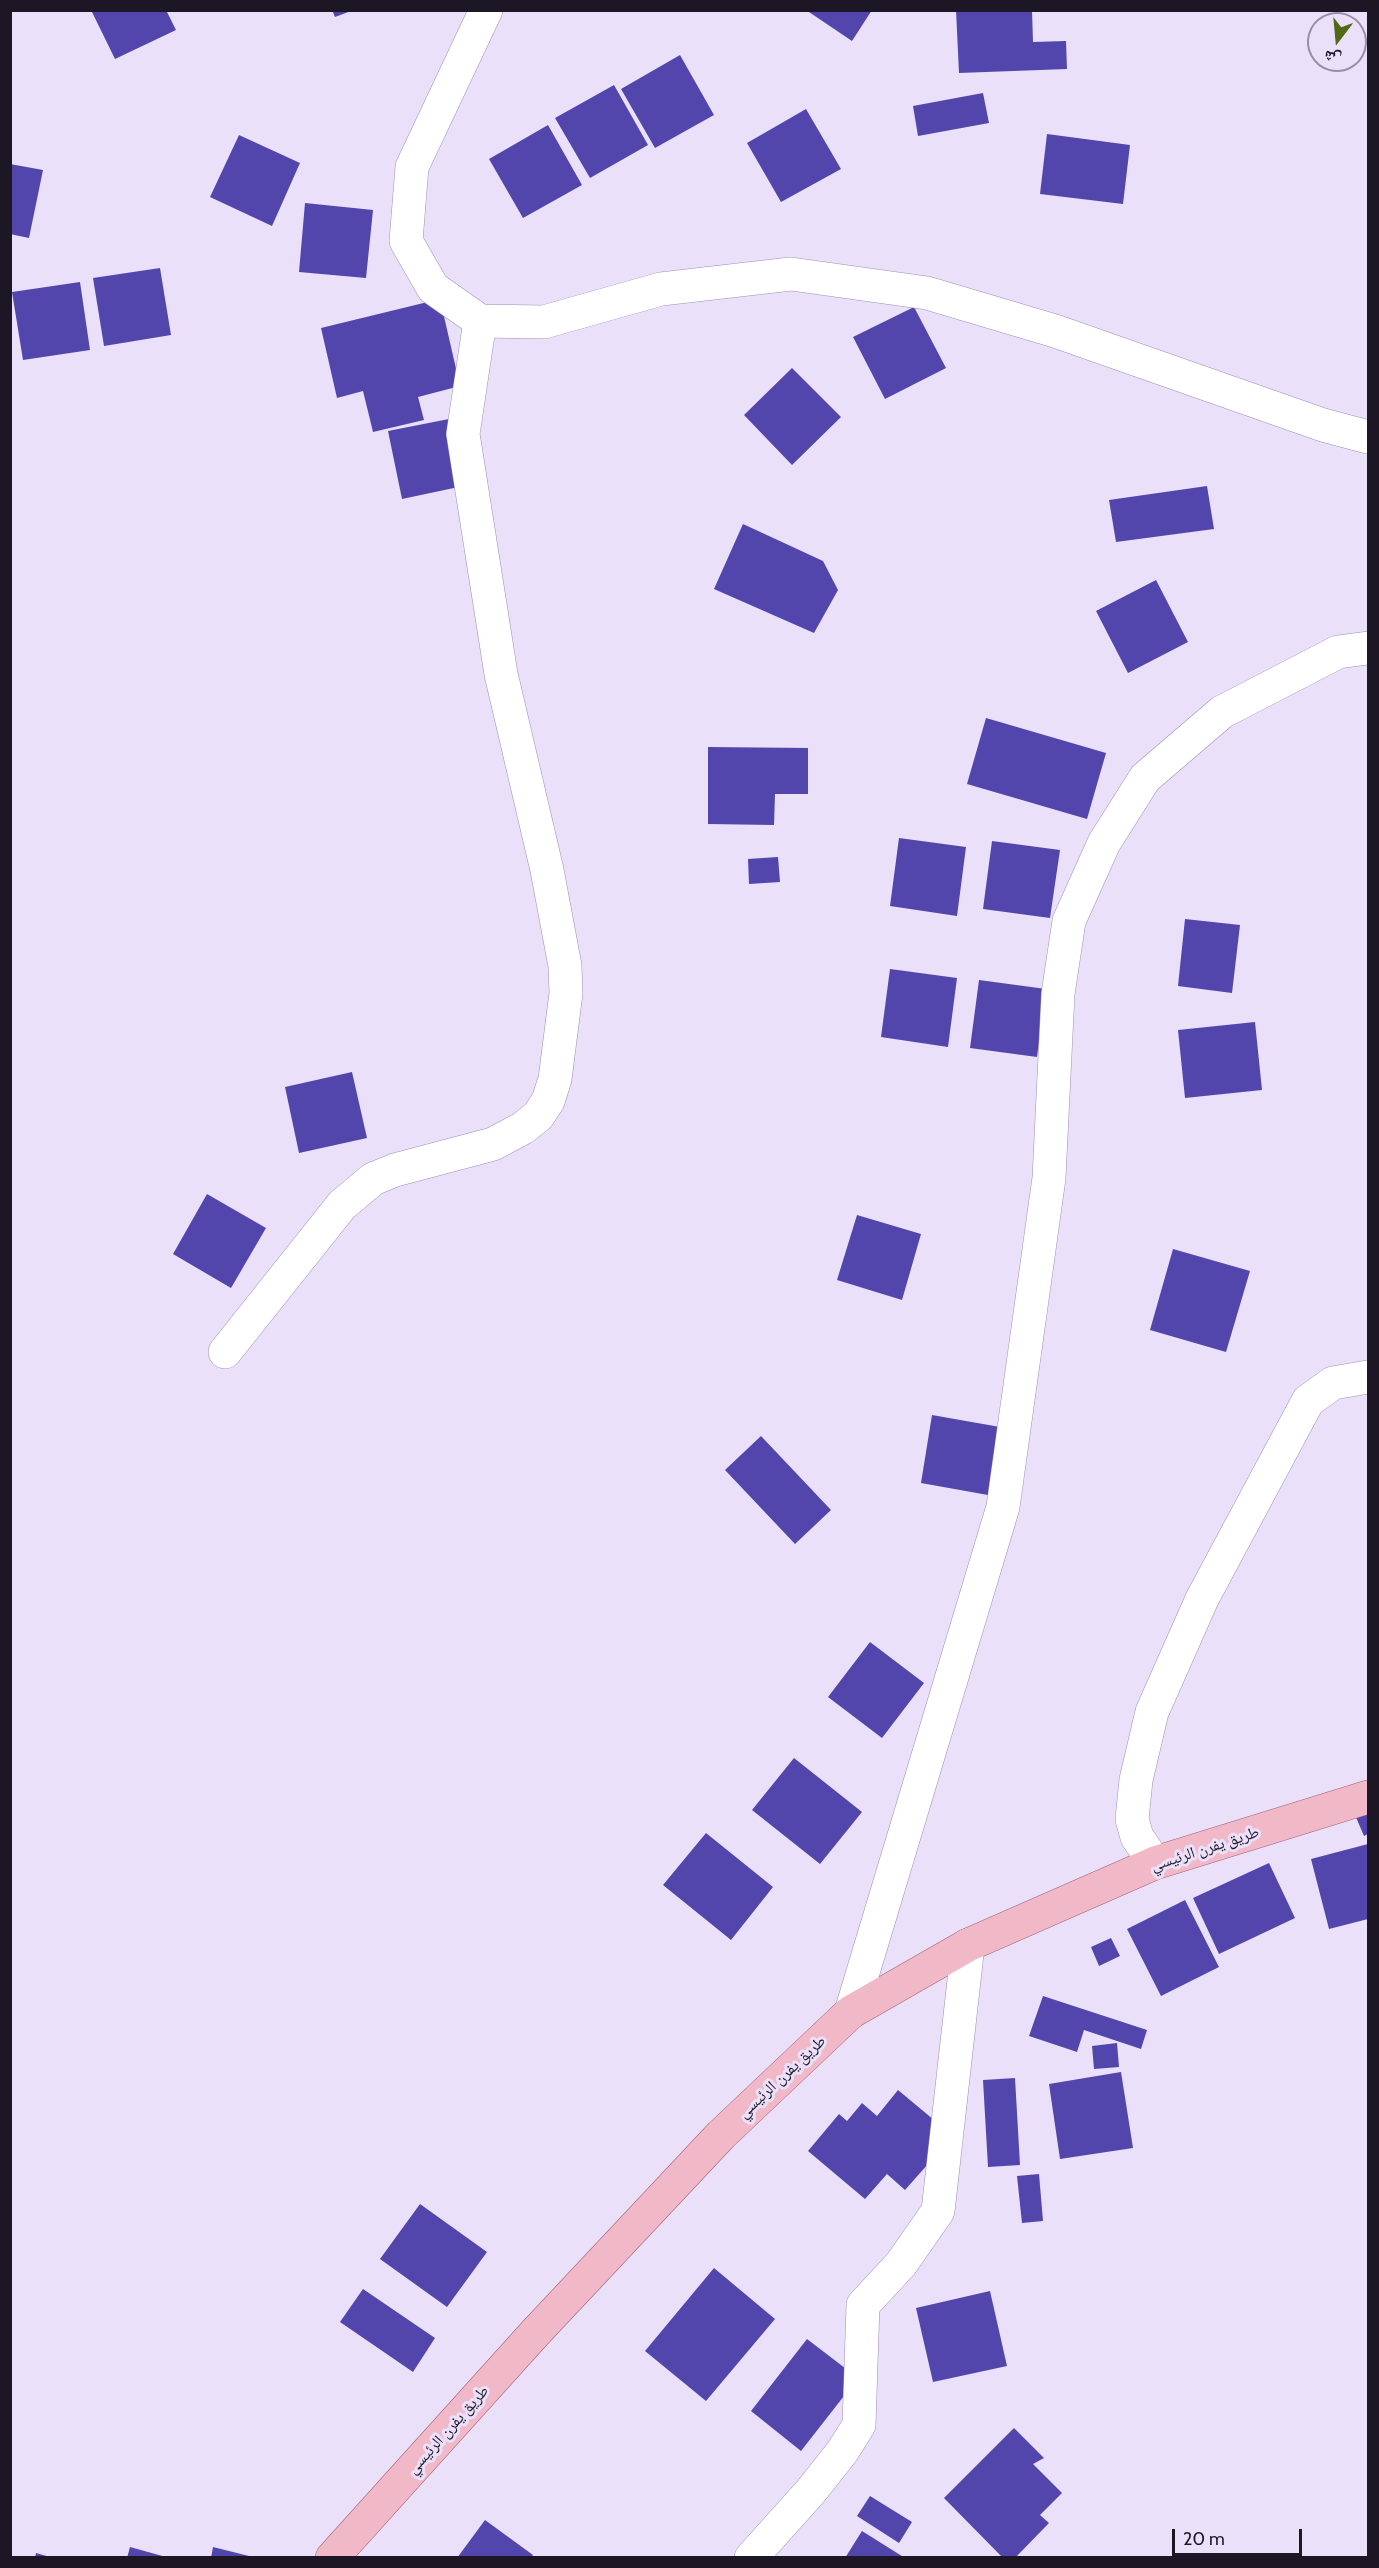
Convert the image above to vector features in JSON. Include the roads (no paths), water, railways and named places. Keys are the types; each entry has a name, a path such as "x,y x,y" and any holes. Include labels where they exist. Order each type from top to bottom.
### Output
{"main road":[{"name":"طريق يفرن الرئيسي","path":"332,2558 535,2333 721,2134 851,2012 968,1945 1155,1863 1368,1797"}],"street":[{"path":"486,10 412,167 406,240 433,288 480,321 544,322 661,290 791,274 927,293 1055,331 1323,425 1368,437"},
{"path":"225,1352 342,1205 373,1179 395,1170 494,1144 523,1128 538,1116 548,1101 555,1079 566,993 565,966 547,870 501,674 463,434 480,321"},
{"path":"851,2012 1003,1507 1049,1178 1058,994 1069,921 1104,843 1145,778 1222,712 1338,652 1368,648"},
{"path":"1155,1863 1137,1838 1132,1819 1136,1780 1152,1712 1161,1691 1202,1599 1308,1401 1334,1383 1368,1377"},
{"path":"751,2558 811,2491 842,2452 859,2425 863,2305 901,2264 938,2211 968,1945"}]}
